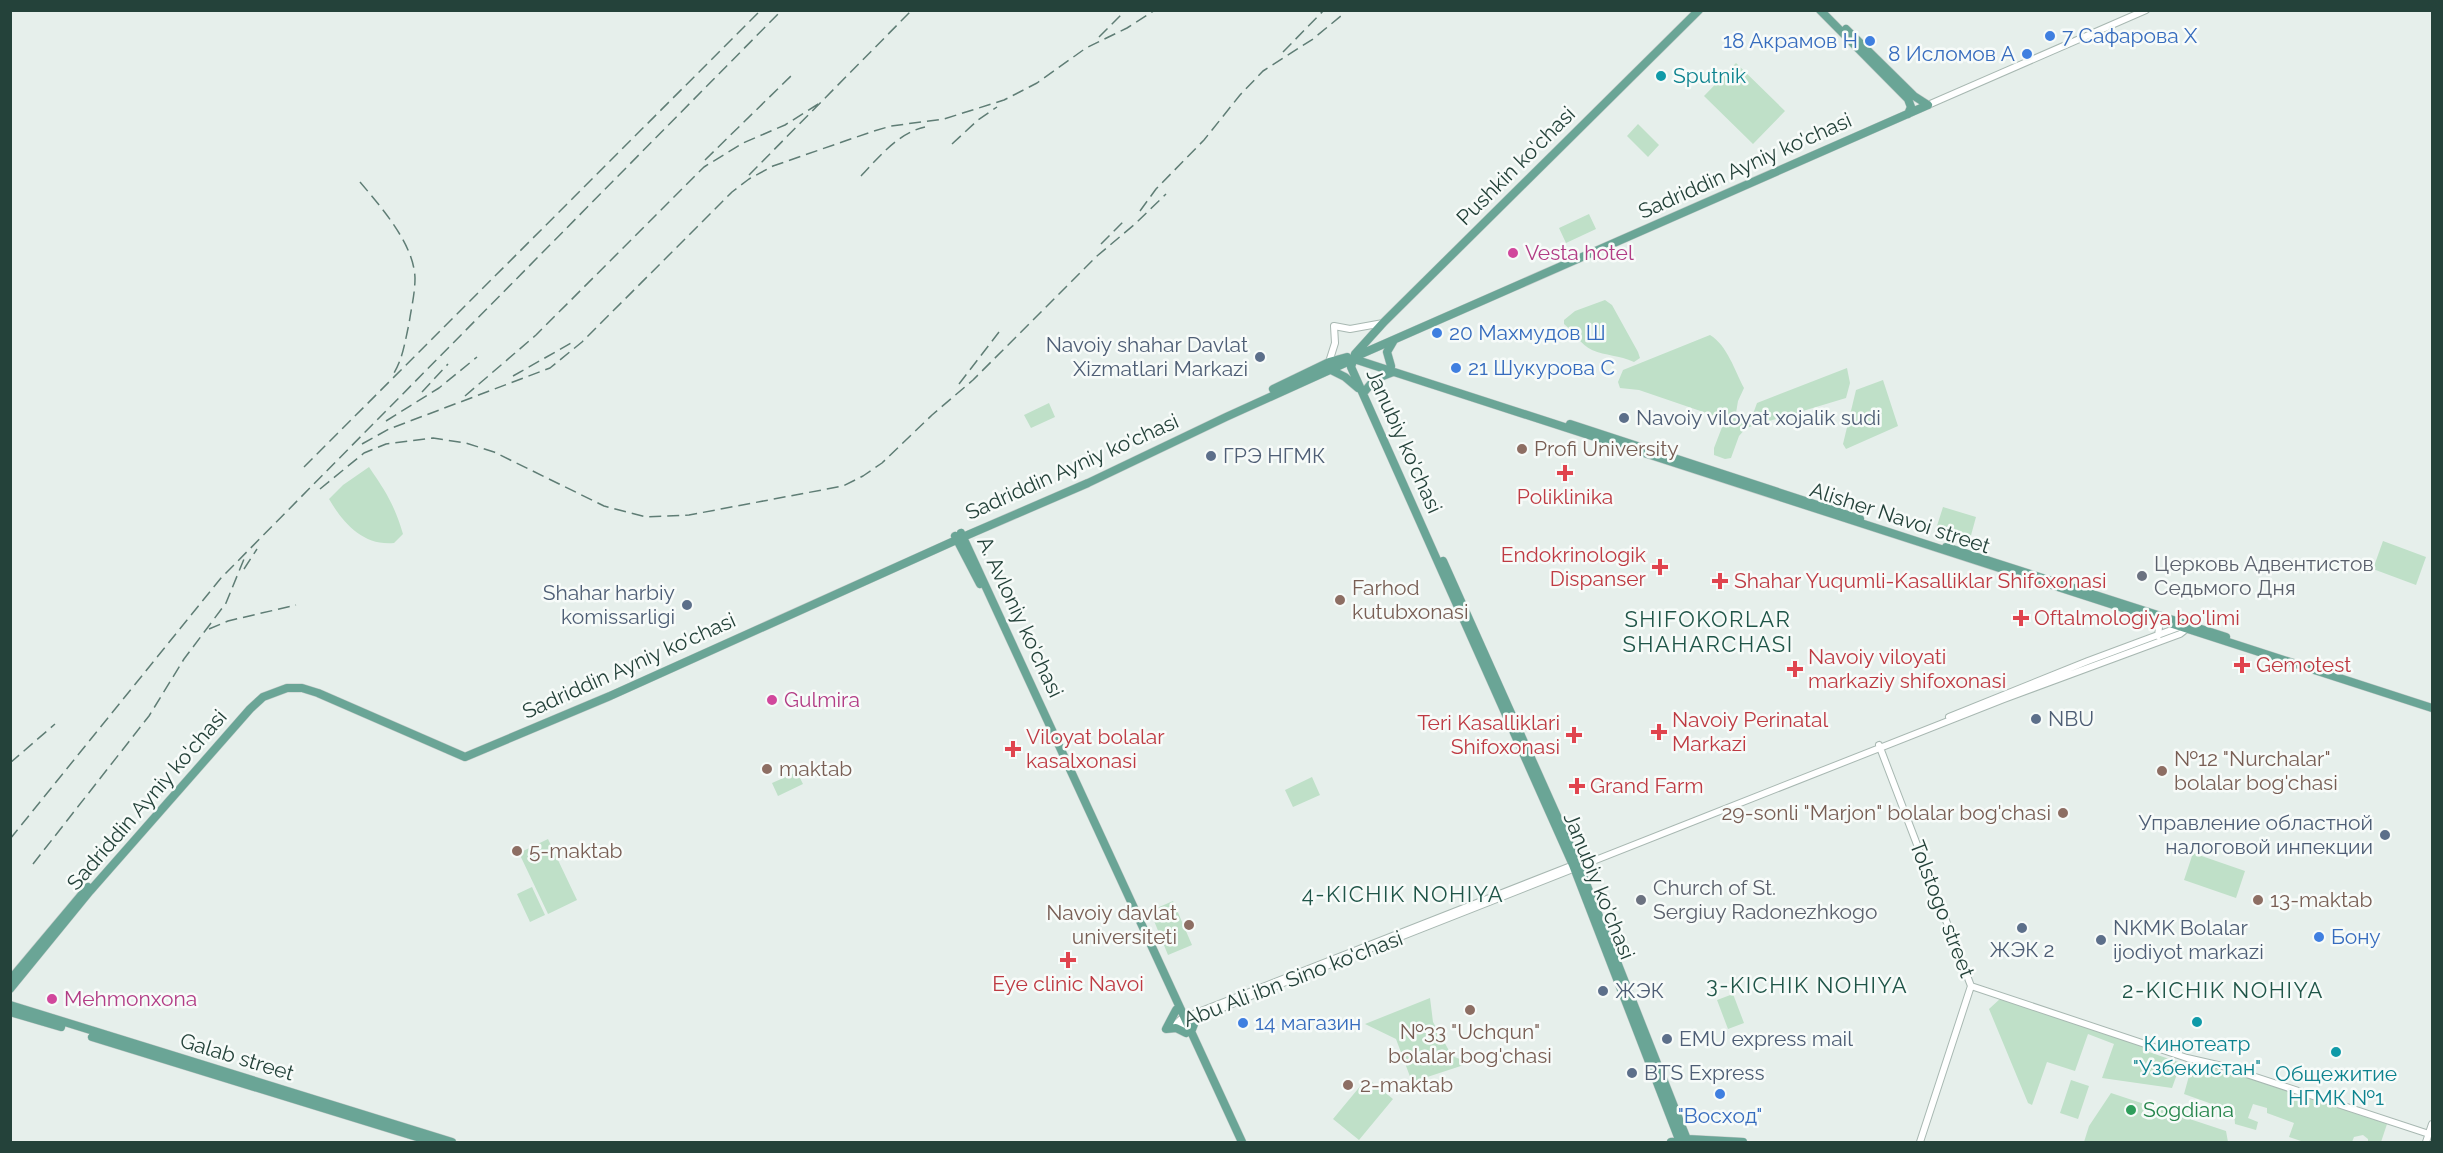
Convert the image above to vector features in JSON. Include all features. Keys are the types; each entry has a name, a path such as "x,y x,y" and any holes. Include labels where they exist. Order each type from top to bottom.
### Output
{"main road":[{"name":"Pushkin ko'chasi","path":"1358,356 1383,323 1699,10"},
{"path":"1820,10 1911,98 1928,105"},
{"path":"1827,10 1911,98 1908,114"},
{"name":"Sadriddin Ayniy ko'chasi","path":"464,754 959,536 1329,366 1358,356 1928,105"},
{"path":"1329,366 1363,391 1375,379 1392,369 1388,352 1394,340"},
{"name":"Alisher Navoi street","path":"1358,356 2156,620 2433,704"},
{"name":"Janubiy ko'chasi","path":"1358,356 1358,374 1363,391 1577,866 1684,1141"},
{"name":"Sadriddin Ayniy ko'chasi","path":"10,989 14,981 90,891 227,733 263,697 287,688 302,688 464,754 674,668 959,536 979,530 1088,483 1329,366"},
{"name":"Alisher Navoi street","path":"1392,369 2433,708"},
{"path":"941,546 967,554 979,530"},
{"name":"A. Avloniy ko'chasi","path":"959,536 1178,1009 1236,1143"},
{"path":"14,981 13,999 19,1008"},
{"name":"Galab street","path":"10,1005 452,1143"},
{"path":"1178,1009 1195,1017 1185,1025 1166,1029 1178,1009"},
{"path":"10,1012 433,1143"},
{"name":"A. Avloniy ko'chasi","path":"1185,1025 1242,1143"},
{"path":"1671,1143 1684,1141 1743,1143"}],"street":[{"name":"Sadriddin Ayniy ko'chasi","path":"1928,105 2146,10"},
{"path":"1329,366 1335,343 1334,326 1350,329 1383,323"},
{"path":"2156,620 2159,627 2158,636"},
{"name":"Abu Ali ibn Sino ko'chasi","path":"1880,747 2088,661 2185,627"},
{"name":"Abu Ali ibn Sino ko'chasi","path":"1185,1025 1195,1017 2185,627"},
{"name":"Tolstogo street","path":"1880,747 1971,986 1920,1143"},
{"path":"1971,986 2187,1058 2222,1066 2429,1134"},
{"path":"2426,1143 2433,1124"}],"green space":[{"path":"1736,63 1785,111 1753,144 1704,96"},
{"path":"1638,124 1659,145 1648,157 1627,136"},
{"path":"1589,214 1596,229 1566,243 1559,228"},
{"path":"1605,300 1612,305 1638,352 1640,358 1634,362 1592,350 1564,324 1564,320 1575,311"},
{"path":"1710,335 1726,352 1744,388 1736,413 1750,416 1757,403 1847,368 1850,383 1846,398 1746,428 1739,436 1731,458 1725,459 1714,455 1714,448 1724,422 1718,417 1639,390 1620,388 1618,382 1623,370"},
{"path":"1883,380 1898,426 1846,449 1843,444 1856,390"},
{"path":"1049,403 1055,417 1031,428 1024,415"},
{"path":"369,467 389,499 400,524 403,534 394,543 373,541 355,531 329,499 343,485"},
{"path":"1943,507 1976,517 1970,539 1936,529"},
{"path":"2383,541 2426,557 2416,585 2373,569"},
{"path":"797,772 803,784 778,796 772,783"},
{"path":"1312,777 1320,795 1293,807 1285,790"},
{"path":"548,839 577,900 548,914 519,853"},
{"path":"2193,853 2245,871 2236,898 2184,880"},
{"path":"532,887 545,915 530,922 517,894"},
{"path":"1173,901 1192,945 1168,955 1150,911"},
{"path":"1733,994 1744,1023 1728,1029 1717,1000"},
{"path":"1430,998 1433,1022 1452,1056 1470,1063 1412,1082 1396,1039 1365,1024"},
{"path":"2001,998 2145,1044 2146,1051 2181,1063 2172,1088 2102,1078 2114,1044 2088,1034 2075,1071 2047,1062 2032,1105 2028,1103 1989,1009"},
{"path":"2192,1065 2202,1068 2210,1065 2387,1124 2381,1142 2368,1142 2363,1135 2354,1137 2352,1142 2304,1142 2289,1137 2294,1123 2267,1113 2267,1108 2253,1104 2248,1118 2258,1122 2256,1130 2235,1124 2234,1112 2184,1094"},
{"path":"1367,1078 1393,1099 1359,1140 1333,1119"},
{"path":"2071,1080 2089,1086 2078,1119 2060,1113"},
{"name":"Sogdiana","path":"2111,1093 2226,1131 2228,1142 2084,1142 2089,1126"}],"railway":[{"path":"304,467 761,10"},
{"path":"10,839 221,578 782,10"},
{"path":"749,175 912,10"},
{"path":"1099,37 1126,10"},
{"path":"362,444 389,429 550,368 582,342 732,192 749,179 773,166 871,132 891,126 944,119 1004,100 1037,83 1086,48 1127,28 1155,10"},
{"path":"1283,52 1324,10"},
{"path":"1140,211 1156,189 1204,140 1240,95 1263,71 1313,39 1342,15"},
{"path":"705,160 793,74"},
{"path":"465,396 536,335 704,167 743,143 785,125 823,101"},
{"path":"952,144 978,120 997,107"},
{"path":"861,176 898,140 925,127"},
{"path":"360,182 403,239 413,265 414,296 402,355 394,373"},
{"path":"320,489 364,453 386,444 433,438 466,443 494,452 604,506 646,517 689,515 843,486 882,463 973,380 1097,256 1166,194"},
{"path":"1101,244 1123,222"},
{"path":"959,384 999,332"},
{"path":"513,376 573,342"},
{"path":"386,421 439,388 477,357"},
{"path":"422,392 448,364"},
{"path":"244,569 257,549"},
{"path":"33,864 149,716 184,659 226,603 244,559"},
{"path":"209,629 228,621 296,605"},
{"path":"10,763 55,724"}],"place":[{"name":"7 Сафарова Х","path":"2050,36"},
{"name":"18 Акрамов Н","path":"1870,41"},
{"name":"8 Исломов А","path":"2027,54"},
{"name":"Sputnik","path":"1661,76"},
{"name":"Vesta hotel","path":"1513,253"},
{"name":"20 Махмудов Ш","path":"1437,333"},
{"name":"Navoiy shahar Davlat Xizmatlari Markazi","path":"1260,357"},
{"name":"21 Шукурова С","path":"1456,368"},
{"name":"Navoiy viloyat xojalik sudi","path":"1624,418"},
{"name":"Profi University","path":"1522,449"},
{"name":"ГРЭ НГМК","path":"1211,456"},
{"name":"Poliklinika","path":"1565,473"},
{"name":"Endokrinologik Dispanser","path":"1660,567"},
{"name":"Церковь Адвентистов Седьмого Дня","path":"2142,576"},
{"name":"Shahar Yuqumli-Kasalliklar Shifoxonasi","path":"1720,581"},
{"name":"Farhod kutubxonasi","path":"1340,600"},
{"name":"Shahar harbiy komissarligi","path":"687,605"},
{"name":"Oftalmologiya bo'limi","path":"2021,618"},
{"name":"Gemotest","path":"2242,665"},
{"name":"Navoiy viloyati markaziy shifoxonasi","path":"1795,669"},
{"name":"Gulmira","path":"772,700"},
{"name":"NBU","path":"2036,719"},
{"name":"Navoiy Perinatal Markazi","path":"1659,732"},
{"name":"Teri Kasalliklari Shifoxonasi","path":"1574,735"},
{"name":"Viloyat bolalar kasalxonasi","path":"1013,749"},
{"name":"maktab","path":"767,769"},
{"name":"№12 \"Nurchalar\" bolalar bog'chasi","path":"2162,771"},
{"name":"Grand Farm","path":"1577,786"},
{"name":"29-sonli \"Marjon\" bolalar bog'chasi","path":"2063,813"},
{"name":"Управление областной налоговой инпекции","path":"2385,835"},
{"name":"5-maktab","path":"517,851"},
{"name":"Church of St. Sergiuy Radonezhkogo","path":"1641,900"},
{"name":"13-maktab","path":"2258,900"},
{"name":"Navoiy davlat universiteti","path":"1189,925"},
{"name":"ЖЭК 2","path":"2022,928"},
{"name":"Бону","path":"2319,937"},
{"name":"NKMK Bolalar ijodiyot markazi","path":"2101,940"},
{"name":"Eye clinic Navoi","path":"1068,960"},
{"name":"ЖЭК","path":"1603,991"},
{"name":"Mehmonxona","path":"52,999"},
{"name":"№33 \"Uchqun\" bolalar bog'chasi","path":"1470,1010"},
{"name":"Кинотеатр \"Узбекистан\"","path":"2197,1022"},
{"name":"14 магазин","path":"1243,1023"},
{"name":"EMU express mail","path":"1667,1039"},
{"name":"Общежитие НГМК №1","path":"2336,1052"},
{"name":"BTS Express","path":"1632,1073"},
{"name":"2-maktab","path":"1348,1085"},
{"name":"\"Восход\"","path":"1720,1094"},
{"name":"Sogdiana","path":"2131,1110"}],"district":[{"name":"SHIFOKORLAR SHAHARCHASI","path":"1708,632"},
{"name":"4-KICHIK NOHIYA","path":"1403,894"},
{"name":"3-KICHIK NOHIYA","path":"1807,985"},
{"name":"2-KICHIK NOHIYA","path":"2223,990"}]}
